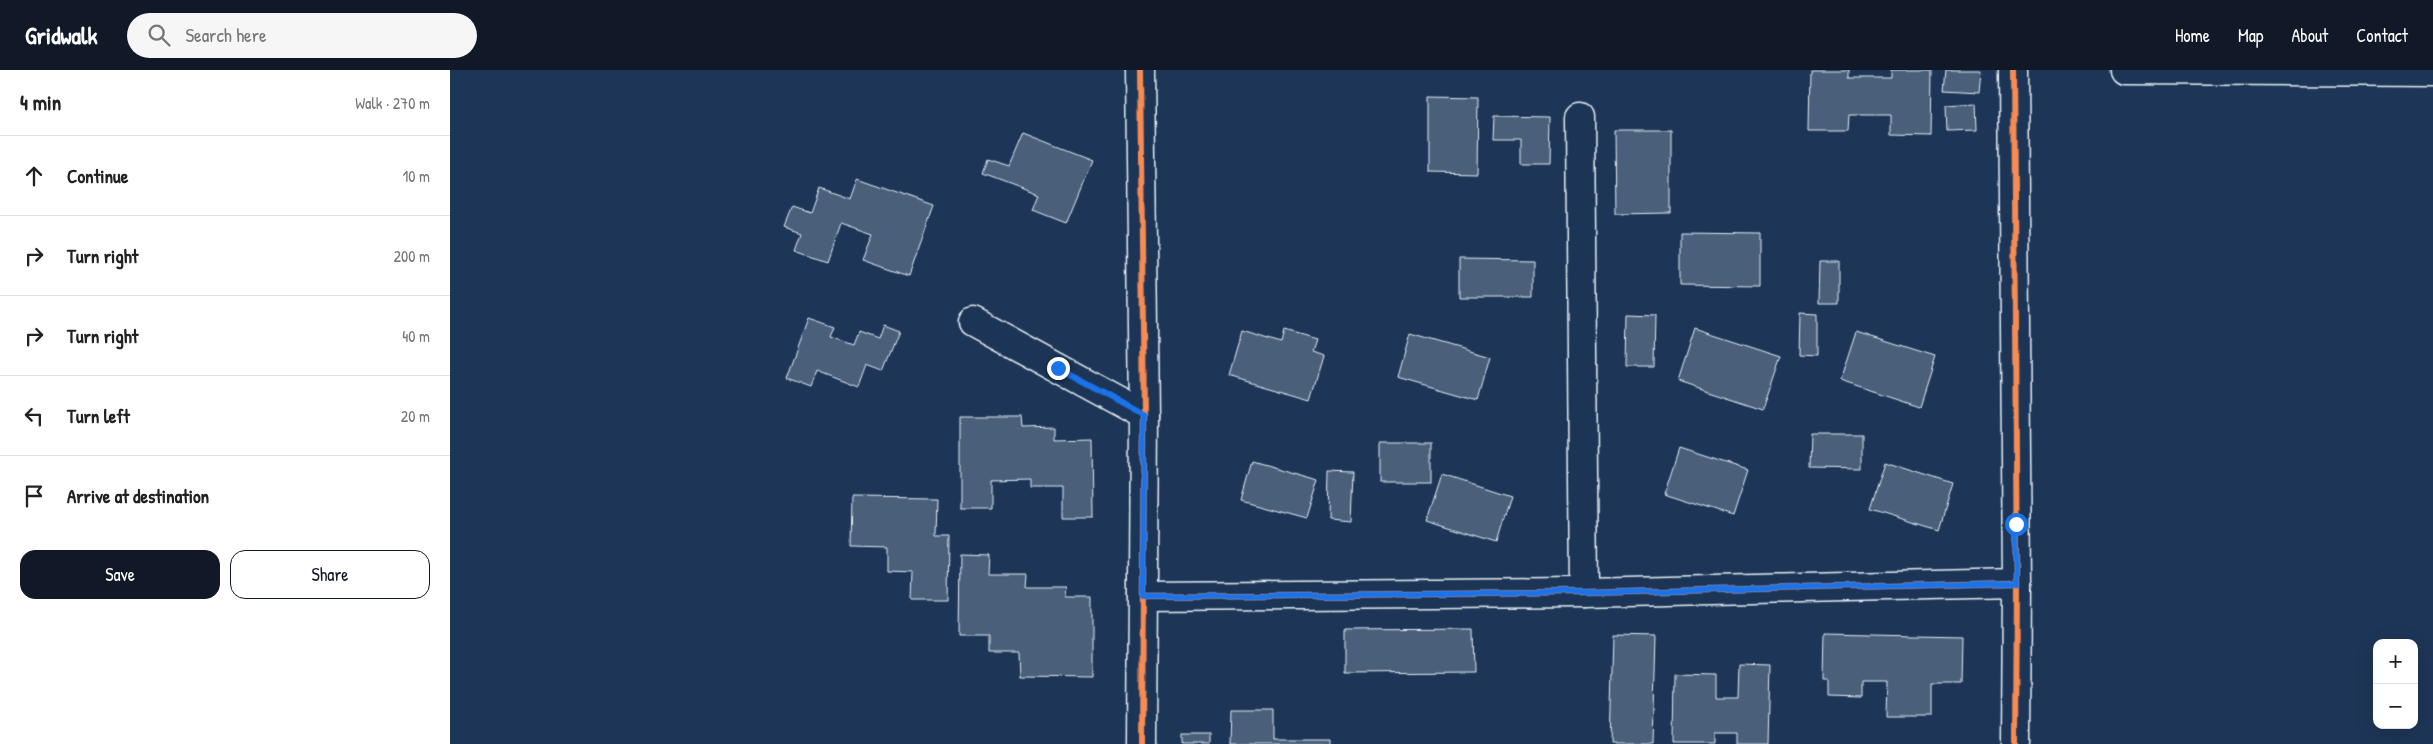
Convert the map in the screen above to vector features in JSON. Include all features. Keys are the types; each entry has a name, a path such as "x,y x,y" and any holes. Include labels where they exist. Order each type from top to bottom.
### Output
{"street":[{"path":"1140,70 1144,415 1142,744"},
{"path":"2013,70 2017,583 2016,744"},
{"path":"2124,70 2433,72"},
{"path":"1580,117 1584,593"},
{"path":"973,322 1144,415"},
{"path":"1143,596 1584,593 2017,583"}],"building":[{"path":"1810,70 1849,70 1849,78 1891,78 1891,70 1932,70 1931,136 1891,135 1891,115 1849,115 1848,131 1809,131"},
{"path":"1946,70 1981,70 1979,92 1944,90"},
{"path":"1430,96 1478,97 1477,173 1430,172"},
{"path":"1976,103 1977,130 1947,131 1946,105"},
{"path":"1494,116 1550,117 1549,164 1521,164 1521,140 1493,140"},
{"path":"1614,130 1671,130 1671,213 1615,214"},
{"path":"1023,133 1092,160 1066,223 1033,210 1039,194 983,173 988,159 1009,166"},
{"path":"857,179 934,206 909,276 863,260 873,234 841,223 828,261 796,250 802,233 784,227 792,207 810,213 819,188 850,199"},
{"path":"1680,232 1760,233 1760,286 1680,285"},
{"path":"1459,259 1533,260 1533,297 1459,297"},
{"path":"1820,261 1839,261 1839,303 1819,303"},
{"path":"1800,313 1817,314 1817,356 1799,355"},
{"path":"1628,314 1655,315 1654,367 1627,367"},
{"path":"809,318 835,327 831,337 854,345 859,332 878,339 883,325 899,331 883,371 867,365 859,387 817,371 811,387 787,378"},
{"path":"1695,328 1781,356 1763,409 1678,381"},
{"path":"1242,331 1281,343 1284,331 1315,340 1311,352 1324,356 1311,399 1229,375"},
{"path":"1856,332 1935,357 1919,407 1840,381"},
{"path":"1410,334 1490,357 1478,400 1398,377"},
{"path":"960,417 1022,417 1023,428 1054,427 1054,439 1092,438 1093,517 1063,517 1063,488 1030,488 1030,479 991,480 991,508 960,508"},
{"path":"1810,434 1862,434 1862,469 1809,468"},
{"path":"1380,443 1431,443 1431,482 1380,482"},
{"path":"1679,448 1748,470 1733,516 1664,494"},
{"path":"1252,461 1319,480 1307,518 1241,500"},
{"path":"1885,462 1953,484 1939,530 1870,509"},
{"path":"1329,471 1353,472 1351,522 1328,520"},
{"path":"1442,474 1510,496 1496,542 1427,520"},
{"path":"852,498 937,499 936,536 949,536 948,600 912,600 913,572 887,571 887,547 851,546"},
{"path":"960,554 989,555 988,574 1028,574 1027,587 1066,587 1065,597 1092,597 1092,677 1020,676 1019,653 989,653 989,636 959,636"},
{"path":"1473,629 1474,672 1345,673 1345,630"},
{"path":"1825,633 1962,636 1961,684 1932,684 1932,717 1886,717 1887,682 1861,682 1861,698 1829,697 1829,681 1824,681"},
{"path":"1613,635 1656,636 1653,744 1610,744"},
{"path":"1739,664 1770,665 1768,744 1737,744 1737,733 1715,733 1715,744 1674,744 1675,674 1716,675 1716,697 1738,697"},
{"path":"1231,710 1273,710 1273,739 1330,739 1330,744 1230,744"},
{"path":"1182,735 1209,735 1209,744 1182,744"}],"cycle path":[{"path":"1140,70 1144,415 1142,744"},
{"path":"2013,70 2017,583 2016,744"},
{"path":"1143,596 1584,593 2017,583"}],"route":[{"path":"1058,368 1144,415 1143,596 1584,593 2017,583 2016,524"}]}
